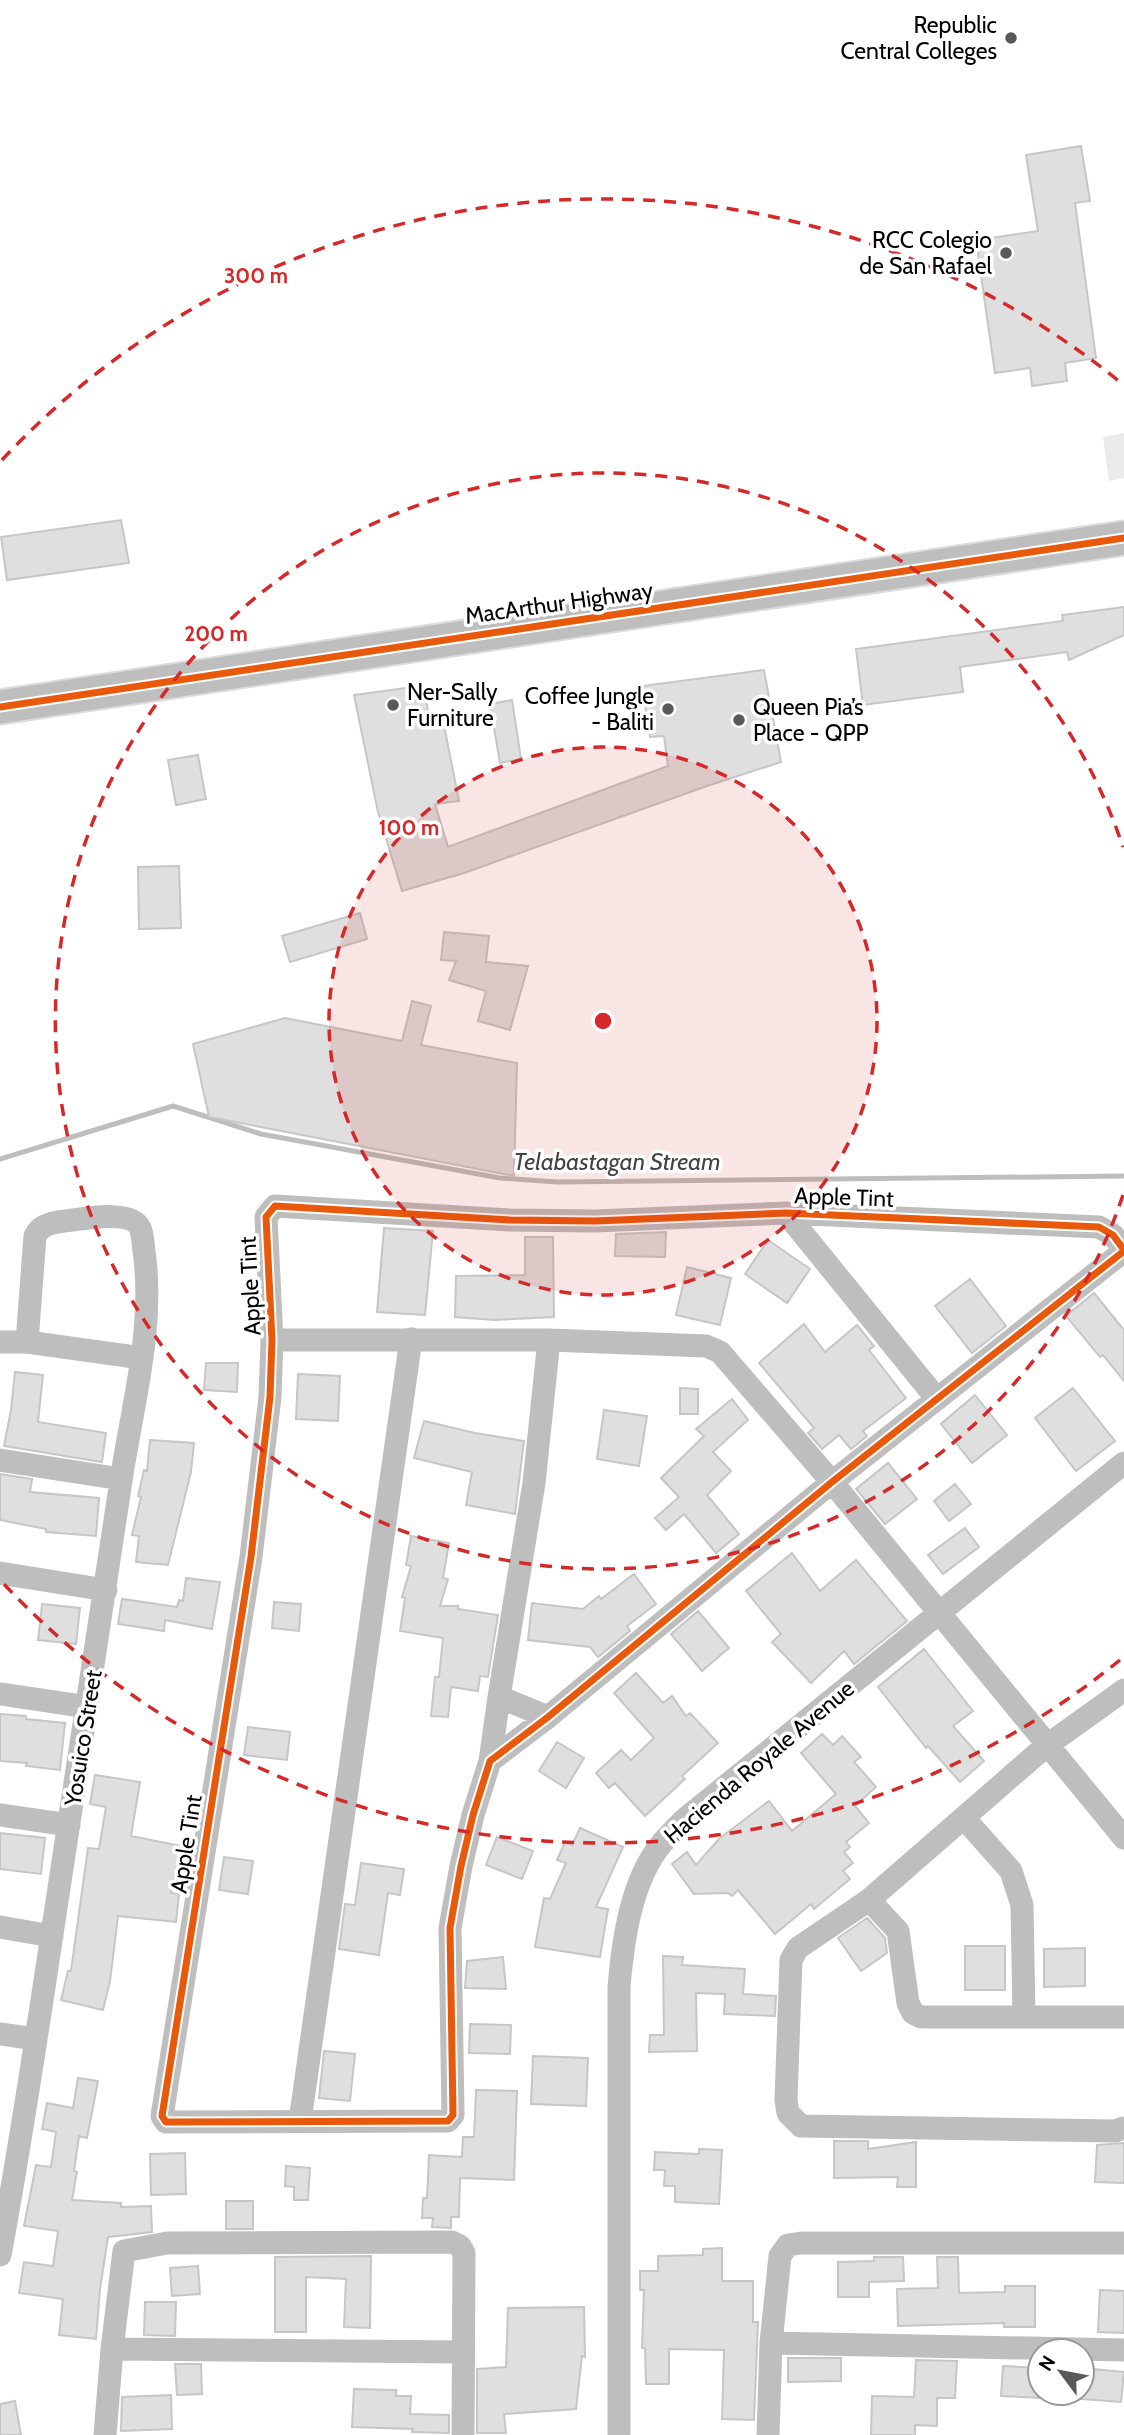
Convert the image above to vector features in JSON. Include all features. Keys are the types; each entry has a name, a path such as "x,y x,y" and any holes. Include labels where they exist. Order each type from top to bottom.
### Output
{"highway":[{"name":"MacArthur Highway","path":"0,706 1124,538"}],"street":[{"name":"Apple Tint","path":"300,2121 177,2123 166,2122 162,2116 252,1546 270,1397 272,1340 266,1217 275,1206 567,1222 786,1213 1099,1227 1112,1235 1124,1251"},
{"path":"786,1213 937,1399"},
{"name":"Yosuico Street","path":"0,2255 9,2155 36,2039 121,1479 142,1358 146,1266 141,1229 135,1220 125,1216 83,1219 50,1224 38,1230 35,1236 27,1342"},
{"path":"490,1761 548,1717 832,1482 1124,1251"},
{"path":"411,1339 300,2121 448,2122 453,2115 450,1928 473,1815 490,1761 534,1483 549,1340"},
{"path":"272,1340 549,1340 706,1346 720,1352 940,1612 1124,1839"},
{"path":"0,1342 27,1342 142,1358"},
{"path":"0,1460 121,1479"},
{"name":"Hacienda Royale Avenue","path":"620,2434 619,1987 623,1942 637,1891 660,1844 685,1819 1124,1463"},
{"path":"0,1573 106,1590"},
{"path":"1124,1690 1046,1746 869,1900 798,1948 792,1960 786,2101 788,2113 801,2126 1124,2129"},
{"path":"0,1694 88,1707"},
{"path":"499,1697 548,1717"},
{"path":"0,1815 69,1825"},
{"path":"964,1818 1011,1871 1022,1905 1024,2017"},
{"path":"869,1900 898,1931 908,2003 913,2013 921,2017 1124,2017"},
{"path":"0,1927 52,1937"},
{"path":"0,2034 36,2039"},
{"path":"105,2435 124,2250 167,2243 452,2242 460,2246 464,2253 463,2435"},
{"path":"768,2435 771,2343 780,2256 788,2245 1124,2243"},
{"path":"771,2343 1124,2350"},
{"path":"112,2349 462,2353"}],"shaded area":[{"path":"1124,433 1124,478 1109,481 1103,437"}],"building":[{"path":"1081,146 1090,201 1075,203 1096,358 1065,363 1067,381 1032,386 1030,368 995,373 976,240 1038,231 1026,155"},
{"path":"121,520 129,563 7,580 1,537"},
{"path":"1124,607 1124,635 1069,660 1067,652 960,667 963,692 863,705 856,649 1063,621 1062,615"},
{"path":"764,670 781,762 464,873 402,891 378,812 354,695 412,687 415,701 426,699 429,717 442,715 459,801 435,804 448,847 668,766 664,736 650,737 642,686"},
{"path":"512,700 521,759 500,763 490,704"},
{"path":"198,755 206,799 176,805 168,760"},
{"path":"179,866 181,928 139,929 138,867"},
{"path":"360,913 367,939 290,962 282,936"},
{"path":"444,932 489,936 486,962 528,966 510,1030 478,1021 486,991 449,980 456,961 441,960"},
{"path":"412,1001 431,1006 421,1045 517,1063 514,1176 209,1117 193,1044 285,1018 402,1041"},
{"path":"384,1228 433,1231 425,1315 377,1312"},
{"path":"666,1232 665,1257 615,1256 616,1234"},
{"path":"525,1237 553,1237 554,1317 495,1320 455,1317 456,1276 525,1275"},
{"path":"768,1240 810,1269 787,1303 745,1274"},
{"path":"687,1267 731,1278 720,1325 676,1315"},
{"path":"970,1279 1006,1326 972,1353 935,1306"},
{"path":"1094,1293 1124,1330 1124,1381 1066,1316"},
{"path":"804,1324 825,1352 857,1325 874,1346 869,1350 906,1398 863,1431 867,1436 851,1449 839,1435 822,1449 808,1433 814,1428 759,1363"},
{"path":"206,1363 238,1363 237,1392 204,1390"},
{"path":"15,1372 43,1375 38,1422 106,1433 102,1462 4,1446"},
{"path":"298,1374 340,1376 338,1421 296,1419"},
{"path":"680,1388 698,1389 698,1414 680,1414"},
{"path":"1073,1388 1115,1441 1076,1471 1035,1418"},
{"path":"975,1395 1007,1435 972,1463 941,1424"},
{"path":"732,1399 748,1420 713,1452 731,1471 707,1495 739,1534 716,1553 684,1514 666,1530 655,1518 679,1497 661,1478 704,1436 696,1429"},
{"path":"604,1410 647,1416 639,1466 597,1459"},
{"path":"424,1421 524,1441 515,1514 466,1505 472,1472 414,1458"},
{"path":"150,1440 194,1443 191,1472 168,1565 136,1562 139,1536 132,1535 144,1470 147,1471"},
{"path":"888,1463 917,1499 885,1524 856,1489"},
{"path":"0,1474 32,1479 30,1492 99,1498 96,1536 46,1532 46,1529 0,1520"},
{"path":"955,1484 971,1504 949,1521 934,1501"},
{"path":"965,1528 979,1547 943,1574 928,1555"},
{"path":"411,1536 449,1543 443,1578 448,1579 440,1606 458,1606 458,1609 498,1615 488,1677 480,1676 478,1691 451,1687 448,1717 431,1716 443,1638 400,1631 405,1598 402,1597 411,1566 406,1565"},
{"path":"792,1553 820,1591 856,1560 907,1621 854,1664 844,1651 811,1683 772,1642 781,1634 746,1591"},
{"path":"634,1574 656,1604 627,1626 630,1631 598,1657 590,1647 528,1640 532,1603 583,1609"},
{"path":"186,1578 220,1582 212,1629 165,1620 164,1631 118,1624 122,1599 177,1607 179,1600 183,1601"},
{"path":"274,1602 301,1604 299,1631 272,1628"},
{"path":"42,1604 80,1608 76,1644 38,1640"},
{"path":"698,1611 729,1648 702,1671 671,1634"},
{"path":"924,1649 973,1711 953,1726 984,1761 960,1782 928,1746 926,1748 878,1687"},
{"path":"636,1673 663,1703 672,1696 686,1716 690,1713 718,1743 682,1776 685,1779 645,1816 615,1783 609,1788 596,1773 621,1750 631,1760 654,1738 614,1693"},
{"path":"0,1714 65,1723 60,1770 0,1761"},
{"path":"248,1727 290,1732 287,1760 244,1755"},
{"path":"822,1734 833,1745 842,1736 861,1757 854,1762 876,1787 855,1806 869,1823 846,1842 850,1847 844,1852 853,1863 843,1871 850,1879 814,1909 811,1904 775,1934 738,1890 732,1896 728,1893 694,1894 672,1864 687,1852 696,1865 719,1839 769,1801 792,1831 836,1794 801,1753"},
{"path":"557,1742 584,1758 566,1788 539,1771"},
{"path":"95,1775 140,1782 131,1836 181,1846 171,1893 179,1894 176,1922 118,1916 110,1981 103,2010 61,2000 68,1971 71,1971 88,1848 99,1849 106,1807 90,1804"},
{"path":"580,1828 623,1847 596,1907 608,1909 600,1957 535,1947 544,1898 550,1899 566,1863 557,1860 565,1842 572,1845"},
{"path":"0,1833 45,1838 41,1874 0,1869"},
{"path":"497,1837 533,1851 522,1879 486,1865"},
{"path":"224,1857 253,1861 248,1894 219,1890"},
{"path":"361,1863 404,1869 400,1895 388,1893 379,1955 339,1949 345,1904 355,1905"},
{"path":"867,1918 885,1938 887,1953 861,1971 838,1938"},
{"path":"965,1946 1005,1946 1005,1990 965,1990"},
{"path":"1085,1948 1085,1986 1044,1987 1044,1949"},
{"path":"663,1956 683,1957 682,1965 745,1969 743,1994 776,1996 775,2016 724,2014 725,1994 696,1993 697,2051 649,2052 650,2035 664,2035"},
{"path":"503,1957 506,1989 465,1988 467,1961"},
{"path":"470,2024 511,2025 510,2054 469,2053"},
{"path":"324,2051 355,2054 350,2101 319,2098"},
{"path":"533,2056 588,2058 586,2106 531,2104"},
{"path":"78,2078 98,2081 87,2138 79,2136 72,2200 121,2203 121,2207 151,2206 152,2232 108,2237 96,2339 59,2335 63,2299 19,2293 24,2262 53,2266 58,2231 24,2226 36,2165 51,2167 56,2132 42,2129 47,2103 73,2108"},
{"path":"476,2090 517,2091 514,2180 460,2178 459,2217 451,2217 451,2228 432,2227 433,2218 422,2218 423,2198 427,2198 429,2155 462,2157 463,2137 474,2137"},
{"path":"834,2141 868,2141 868,2149 916,2142 916,2187 897,2187 898,2177 834,2178"},
{"path":"1124,2143 1124,2183 1095,2182 1097,2145"},
{"path":"699,2149 722,2150 719,2204 675,2202 675,2186 664,2186 665,2170 654,2170 655,2152 699,2154"},
{"path":"185,2153 186,2194 151,2195 150,2154"},
{"path":"286,2166 310,2168 308,2200 294,2200 294,2187 285,2186"},
{"path":"226,2201 253,2201 253,2229 226,2229"},
{"path":"722,2248 722,2281 753,2281 753,2322 758,2322 754,2420 722,2419 724,2350 669,2349 669,2384 646,2384 645,2348 642,2348 644,2290 640,2290 640,2271 658,2271 658,2256 703,2255 703,2249"},
{"path":"371,2256 370,2328 344,2327 346,2279 306,2277 306,2332 275,2332 275,2257"},
{"path":"874,2257 903,2257 904,2281 869,2282 869,2297 838,2297 838,2262 874,2261"},
{"path":"937,2257 958,2257 959,2293 1005,2292 1005,2286 1035,2286 1035,2327 1004,2327 1004,2323 898,2326 897,2289 938,2288"},
{"path":"198,2266 200,2294 172,2296 170,2268"},
{"path":"1100,2290 1124,2291 1124,2333 1098,2332"},
{"path":"145,2302 176,2302 175,2336 144,2335"},
{"path":"584,2307 585,2357 582,2356 576,2409 504,2414 506,2433 477,2433 477,2369 506,2367 508,2308"},
{"path":"788,2358 841,2358 841,2381 788,2382"},
{"path":"916,2360 957,2361 955,2398 937,2398 937,2426 915,2425 915,2435 871,2435 872,2396 914,2397"},
{"path":"175,2364 201,2364 202,2394 177,2395"},
{"path":"1003,2366 1026,2367 1026,2397 1001,2396"},
{"path":"1096,2369 1124,2372 1121,2402 1096,2400"},
{"path":"354,2389 396,2390 396,2396 411,2396 410,2414 449,2415 449,2433 352,2427"},
{"path":"171,2395 172,2429 121,2431 122,2397"},
{"path":"15,2401 21,2435 0,2435 0,2404"}],"waterway":[{"name":"Telabastagan Stream","path":"0,1159 173,1106 261,1134 500,1178 557,1182 1124,1176"}],"cycle path":[{"path":"0,707 1124,538"},
{"path":"1124,1250 1113,1235 1099,1227 786,1213 595,1221 510,1220 275,1206 266,1217 272,1340 270,1397 251,1557 162,2116 166,2122 448,2121 453,2115 450,1928 473,1815 490,1761 548,1717 832,1482 1124,1251"}],"place":[{"name":"Republic Central Colleges","path":"1011,38"},
{"name":"RCC Colegio de San Rafael","path":"1006,253"},
{"name":"Ner-Sally Furniture","path":"393,705"},
{"name":"Coffee Jungle - Baliti","path":"668,709"},
{"name":"Queen Pia’s Place - QPP","path":"739,720"}]}
